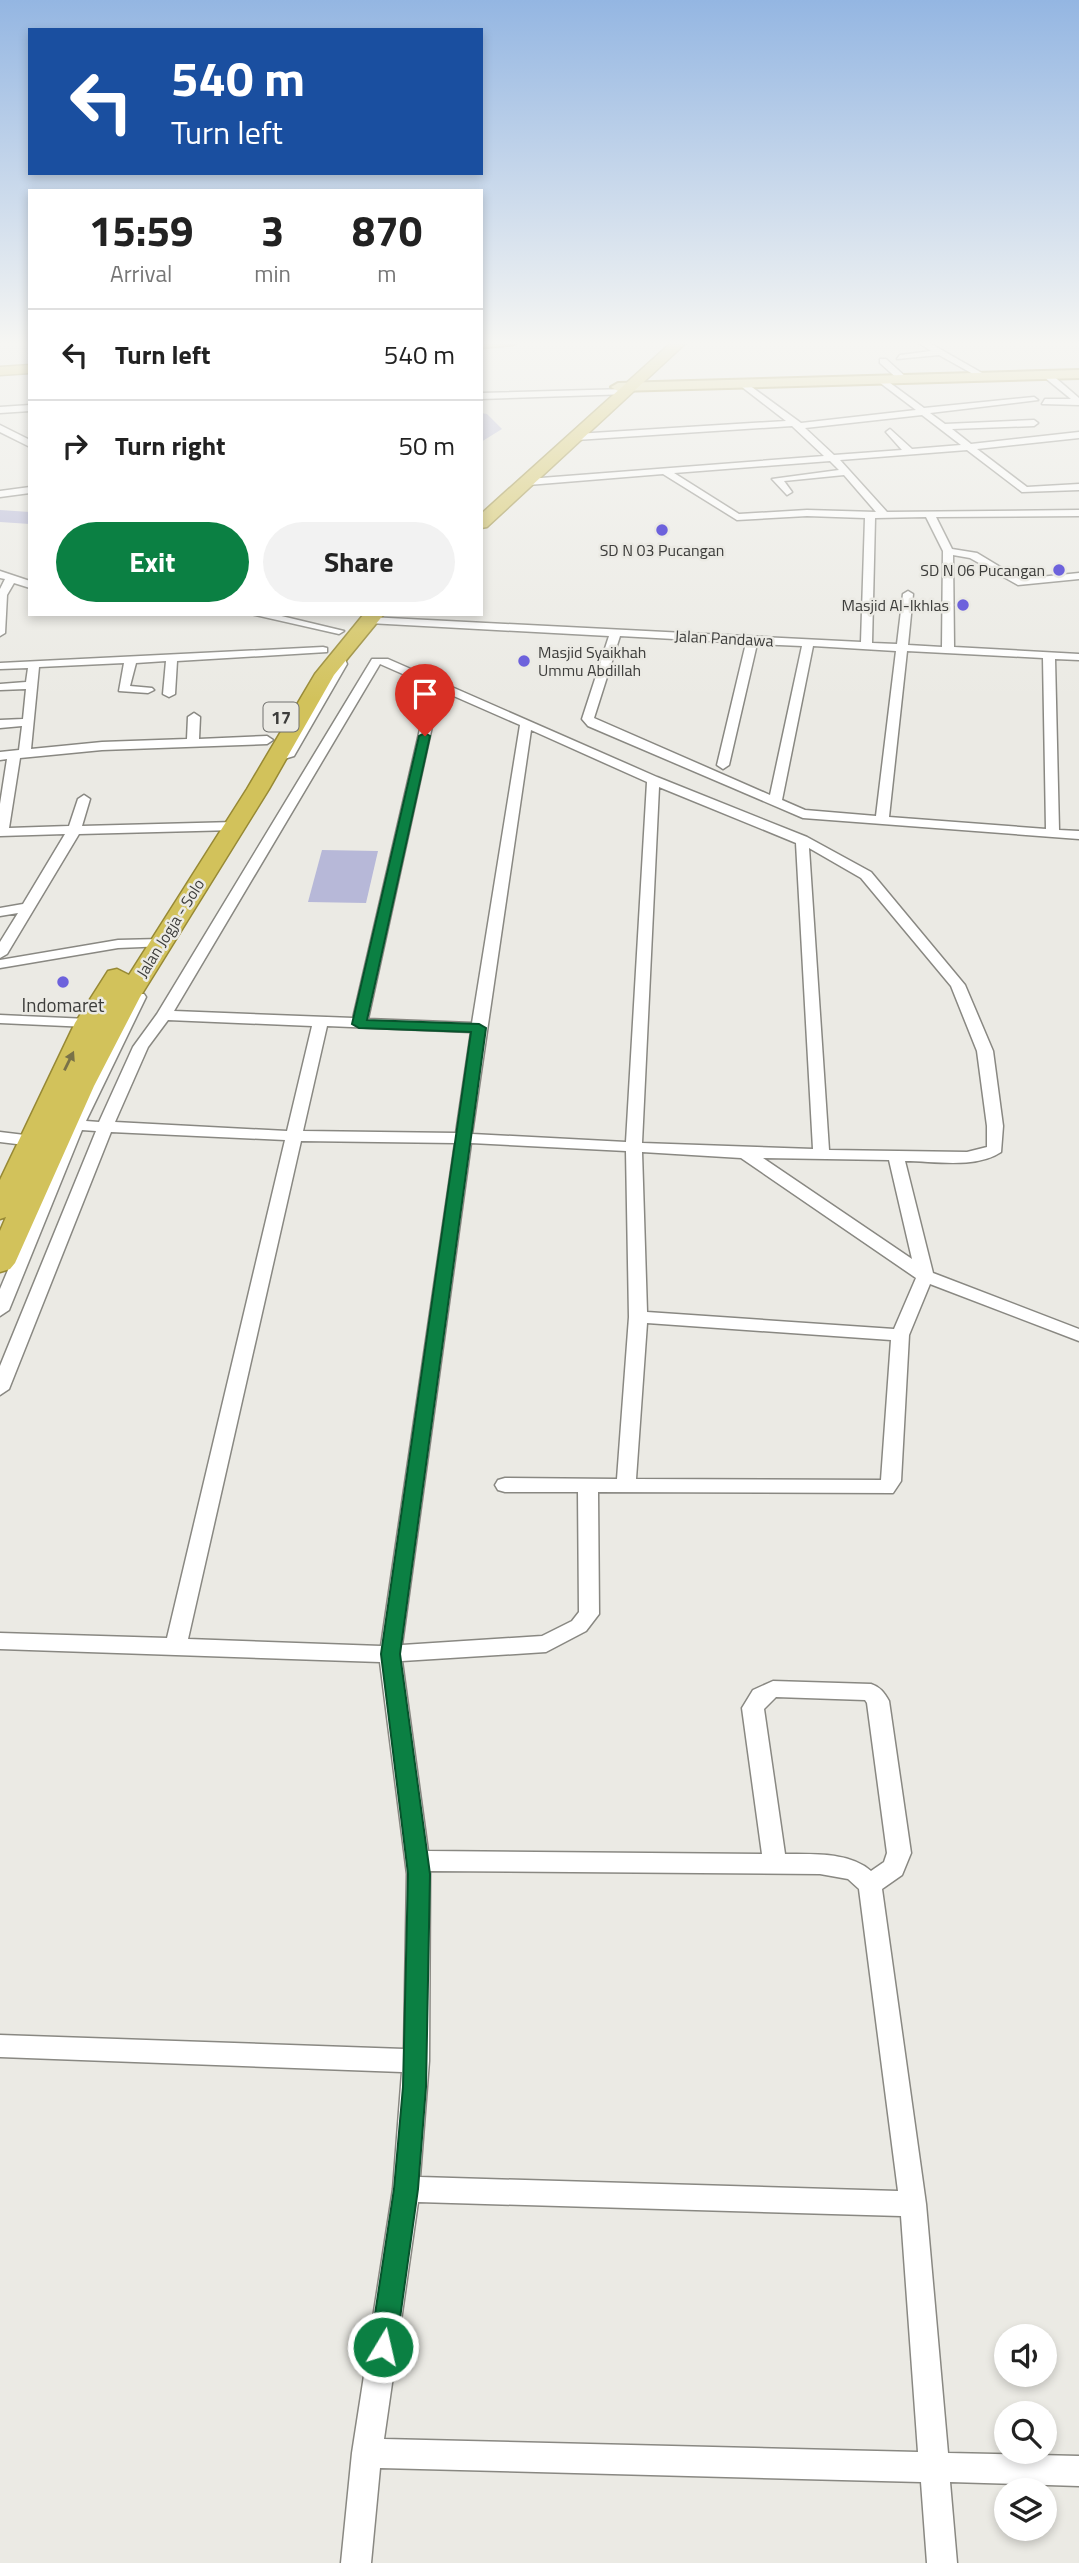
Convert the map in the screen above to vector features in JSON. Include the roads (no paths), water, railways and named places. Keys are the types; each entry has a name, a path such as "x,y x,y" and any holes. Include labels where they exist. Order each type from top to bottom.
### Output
{"highway":[{"path":"483,508 539,461"},
{"path":"483,521 551,461"},
{"name":"Jalan Jogja - Solo","path":"0,1210 53,1140 88,1023 150,942 330,652 339,631 367,616"},
{"name":"Jalan Jogja - Solo","path":"223,826 236,793 267,740 330,652 367,616"},
{"name":"Jalan Jogja - Solo","path":"0,1263 53,1140 150,942"}],"street":[{"path":"528,482 803,461"},
{"path":"837,461 884,514"},
{"path":"987,461 1025,490 1043,511"},
{"path":"666,472 736,517 791,513 870,516 1043,511 1079,513"},
{"path":"791,513 778,479 848,472"},
{"path":"1025,490 1079,487"},
{"path":"0,494 28,490"},
{"path":"989,512 1000,524"},
{"path":"929,513 947,551 948,649"},
{"path":"866,645 870,516"},
{"path":"947,551 973,555 1018,582 1079,576"},
{"path":"0,633 1,595 5,576 28,584"},
{"path":"882,822 908,594"},
{"path":"266,616 339,631"},
{"name":"Jalan Pandawa","path":"367,616 1079,657"},
{"path":"616,632 590,711 590,722 803,814 1079,835"},
{"path":"723,765 752,640"},
{"path":"775,802 808,642"},
{"path":"0,666 330,652 341,663 53,1140 0,1311"},
{"path":"1049,655 1053,833"},
{"path":"169,694 172,657"},
{"path":"131,659 123,689 148,690"},
{"path":"0,1137 53,1140 106,1128 292,1136 465,1138 745,1153 979,1156 995,1149 995,1126 985,1051 954,978 866,875 802,840 653,780 384,661 376,661 164,1015 141,1047 106,1128 0,1389"},
{"path":"34,663 28,722 1,832 223,826"},
{"path":"359,1024 436,684"},
{"path":"0,687 33,685"},
{"path":"193,742 194,717"},
{"path":"0,724 28,722"},
{"path":"356,2563 368,2453 406,2189 416,2061 417,1861 390,1654 479,1028 526,722"},
{"path":"0,756 193,742 267,740"},
{"path":"626,1486 638,1317 634,1145 653,780"},
{"path":"0,954 75,829 84,799"},
{"path":"802,840 821,1155"},
{"path":"0,912 29,907"},
{"path":"0,964 150,942"},
{"path":"164,1015 320,1024 479,1028"},
{"path":"0,1019 88,1023"},
{"path":"176,1646 320,1024"},
{"path":"745,1153 925,1276 1079,1335"},
{"path":"505,1485 886,1488 891,1481 900,1335 925,1276 896,1156"},
{"path":"638,1317 900,1335"},
{"path":"0,1641 390,1654 545,1644 579,1626 589,1614 588,1486"},
{"path":"775,1863 753,1708 761,1696 773,1689 871,1692 878,1701 900,1853 894,1868 870,1885"},
{"path":"417,1861 775,1863 844,1866 855,1871 870,1885 913,2204 942,2563"},
{"path":"0,2046 416,2061"},
{"path":"406,2189 913,2204"},
{"path":"368,2453 1079,2471"}],"water":[{"path":"322,850 378,851 366,903 308,902"}],"waterway":[{"path":"0,516 28,518"}],"place":[{"name":"SD N 03 Pucangan","path":"662,530"},
{"name":"SD N 06 Pucangan","path":"1059,570"},
{"name":"Masjid Al-Ikhlas","path":"963,605"},
{"name":"Masjid Syaikhah Ummu Abdillah","path":"524,661"},
{"name":"Indomaret","path":"63,982"}]}
